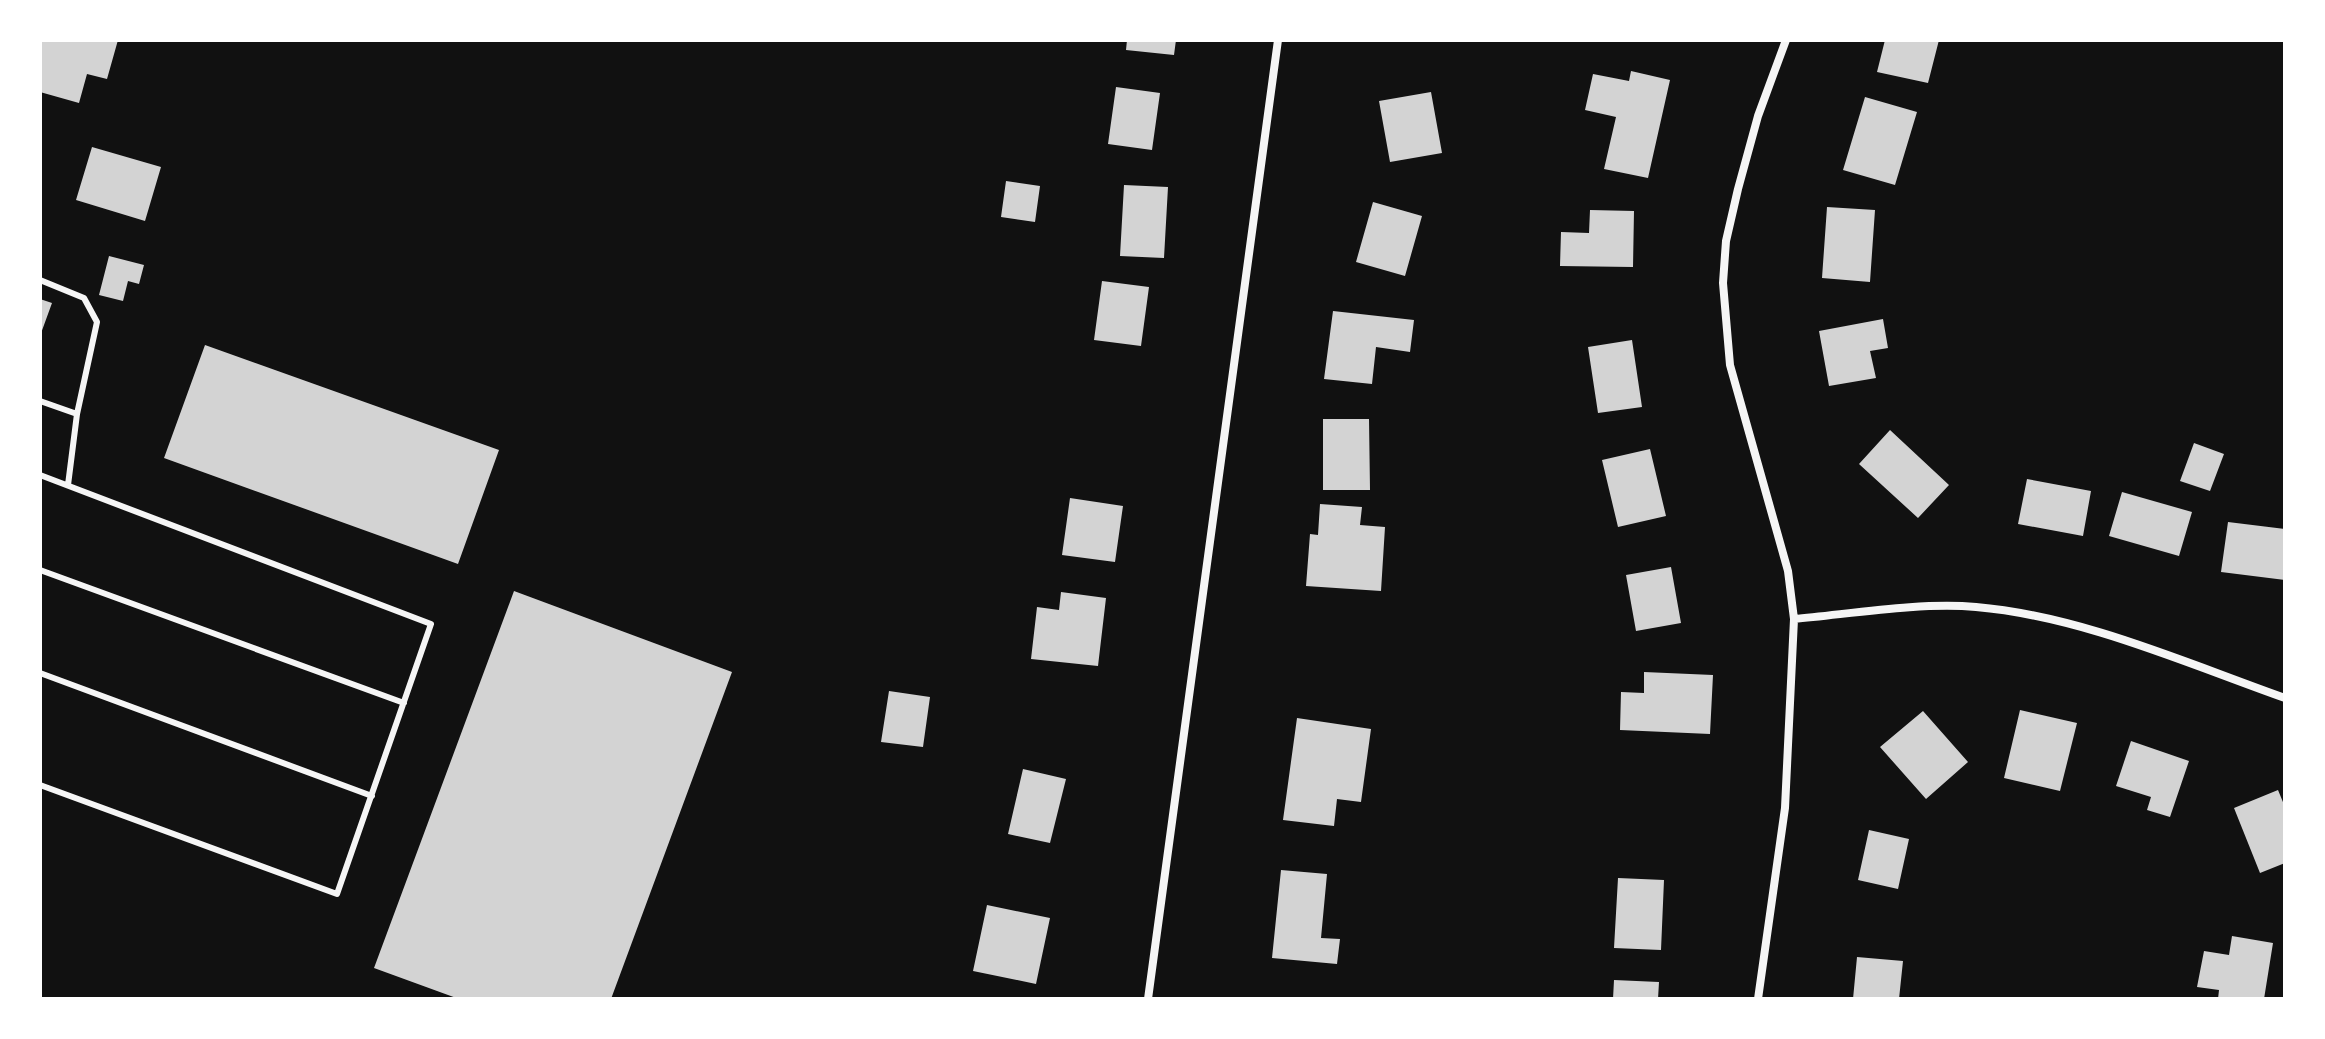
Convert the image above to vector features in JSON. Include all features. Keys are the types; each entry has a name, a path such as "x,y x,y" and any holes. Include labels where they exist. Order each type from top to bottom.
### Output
{"street":[{"path":"1148,999 1278,40"},
{"path":"1758,999 1785,808 1794,619 1788,571 1730,365 1723,283 1726,241 1738,189 1758,116 1786,40"},
{"path":"1794,619 1973,606 2032,614 2072,623 2285,698"}],"lane":[{"path":"40,280 84,298 97,322 77,414 68,485"},
{"path":"40,401 77,414"},
{"path":"40,475 431,624 337,894 40,785"},
{"path":"40,570 404,703"},
{"path":"40,673 372,796"}],"building":[{"path":"40,40 118,40 107,79 87,74 79,103 40,92"},
{"path":"1127,40 1176,40 1174,55 1126,50"},
{"path":"1885,40 1939,40 1928,83 1877,72"},
{"path":"1631,71 1670,80 1648,178 1604,169 1616,117 1585,110 1593,74 1629,81"},
{"path":"1116,87 1160,93 1152,150 1108,144"},
{"path":"1431,92 1442,153 1390,162 1379,101"},
{"path":"1865,97 1917,112 1895,185 1843,170"},
{"path":"92,147 161,167 145,221 76,200"},
{"path":"1006,181 1040,186 1035,222 1001,217"},
{"path":"1124,185 1168,187 1164,258 1120,256"},
{"path":"1373,202 1422,216 1405,276 1356,262"},
{"path":"1827,207 1875,210 1870,282 1822,278"},
{"path":"1590,210 1634,211 1633,267 1560,266 1561,232 1589,233"},
{"path":"109,256 144,265 139,284 128,281 123,301 99,295"},
{"path":"1102,281 1149,287 1141,346 1094,340"},
{"path":"40,299 52,303 40,336"},
{"path":"1333,311 1414,320 1410,352 1376,347 1372,384 1324,379"},
{"path":"1883,319 1888,348 1870,351 1876,378 1829,386 1819,331"},
{"path":"1632,340 1642,407 1598,413 1588,347"},
{"path":"205,345 499,450 458,564 164,458"},
{"path":"1323,419 1369,419 1370,490 1323,490"},
{"path":"1890,430 1949,485 1918,518 1859,464"},
{"path":"2194,443 2224,454 2210,491 2180,481"},
{"path":"1650,449 1666,516 1618,527 1602,460"},
{"path":"2027,479 2091,491 2083,536 2018,524"},
{"path":"2122,492 2192,512 2179,556 2109,536"},
{"path":"1070,498 1123,506 1115,562 1062,555"},
{"path":"1320,504 1362,507 1360,525 1385,527 1381,591 1306,586 1310,534 1318,535"},
{"path":"2228,522 2285,529 2285,580 2221,572"},
{"path":"1671,567 1681,623 1636,631 1626,575"},
{"path":"514,591 732,672 611,999 459,999 374,968"},
{"path":"1061,592 1106,598 1098,666 1031,659 1037,607 1059,610"},
{"path":"1644,672 1713,675 1710,734 1620,730 1621,692 1644,693"},
{"path":"889,691 930,697 923,747 881,742"},
{"path":"2020,710 2077,723 2060,791 2004,778"},
{"path":"1923,711 1968,762 1926,799 1880,747"},
{"path":"1297,718 1371,729 1361,802 1337,799 1334,826 1283,820"},
{"path":"2131,741 2189,761 2170,817 2147,810 2151,797 2116,786"},
{"path":"1023,769 1066,779 1050,843 1008,834"},
{"path":"2278,790 2285,807 2285,863 2260,873 2234,808"},
{"path":"1869,830 1909,839 1898,889 1858,880"},
{"path":"1281,870 1327,874 1321,938 1340,939 1337,964 1272,958"},
{"path":"1618,878 1664,880 1661,950 1614,948"},
{"path":"987,905 1050,918 1036,984 973,971"},
{"path":"2232,936 2273,943 2264,999 2218,999 2219,990 2197,987 2204,951 2229,955"},
{"path":"1857,957 1903,961 1899,999 1853,999"},
{"path":"1614,980 1659,982 1658,999 1613,999"}]}
